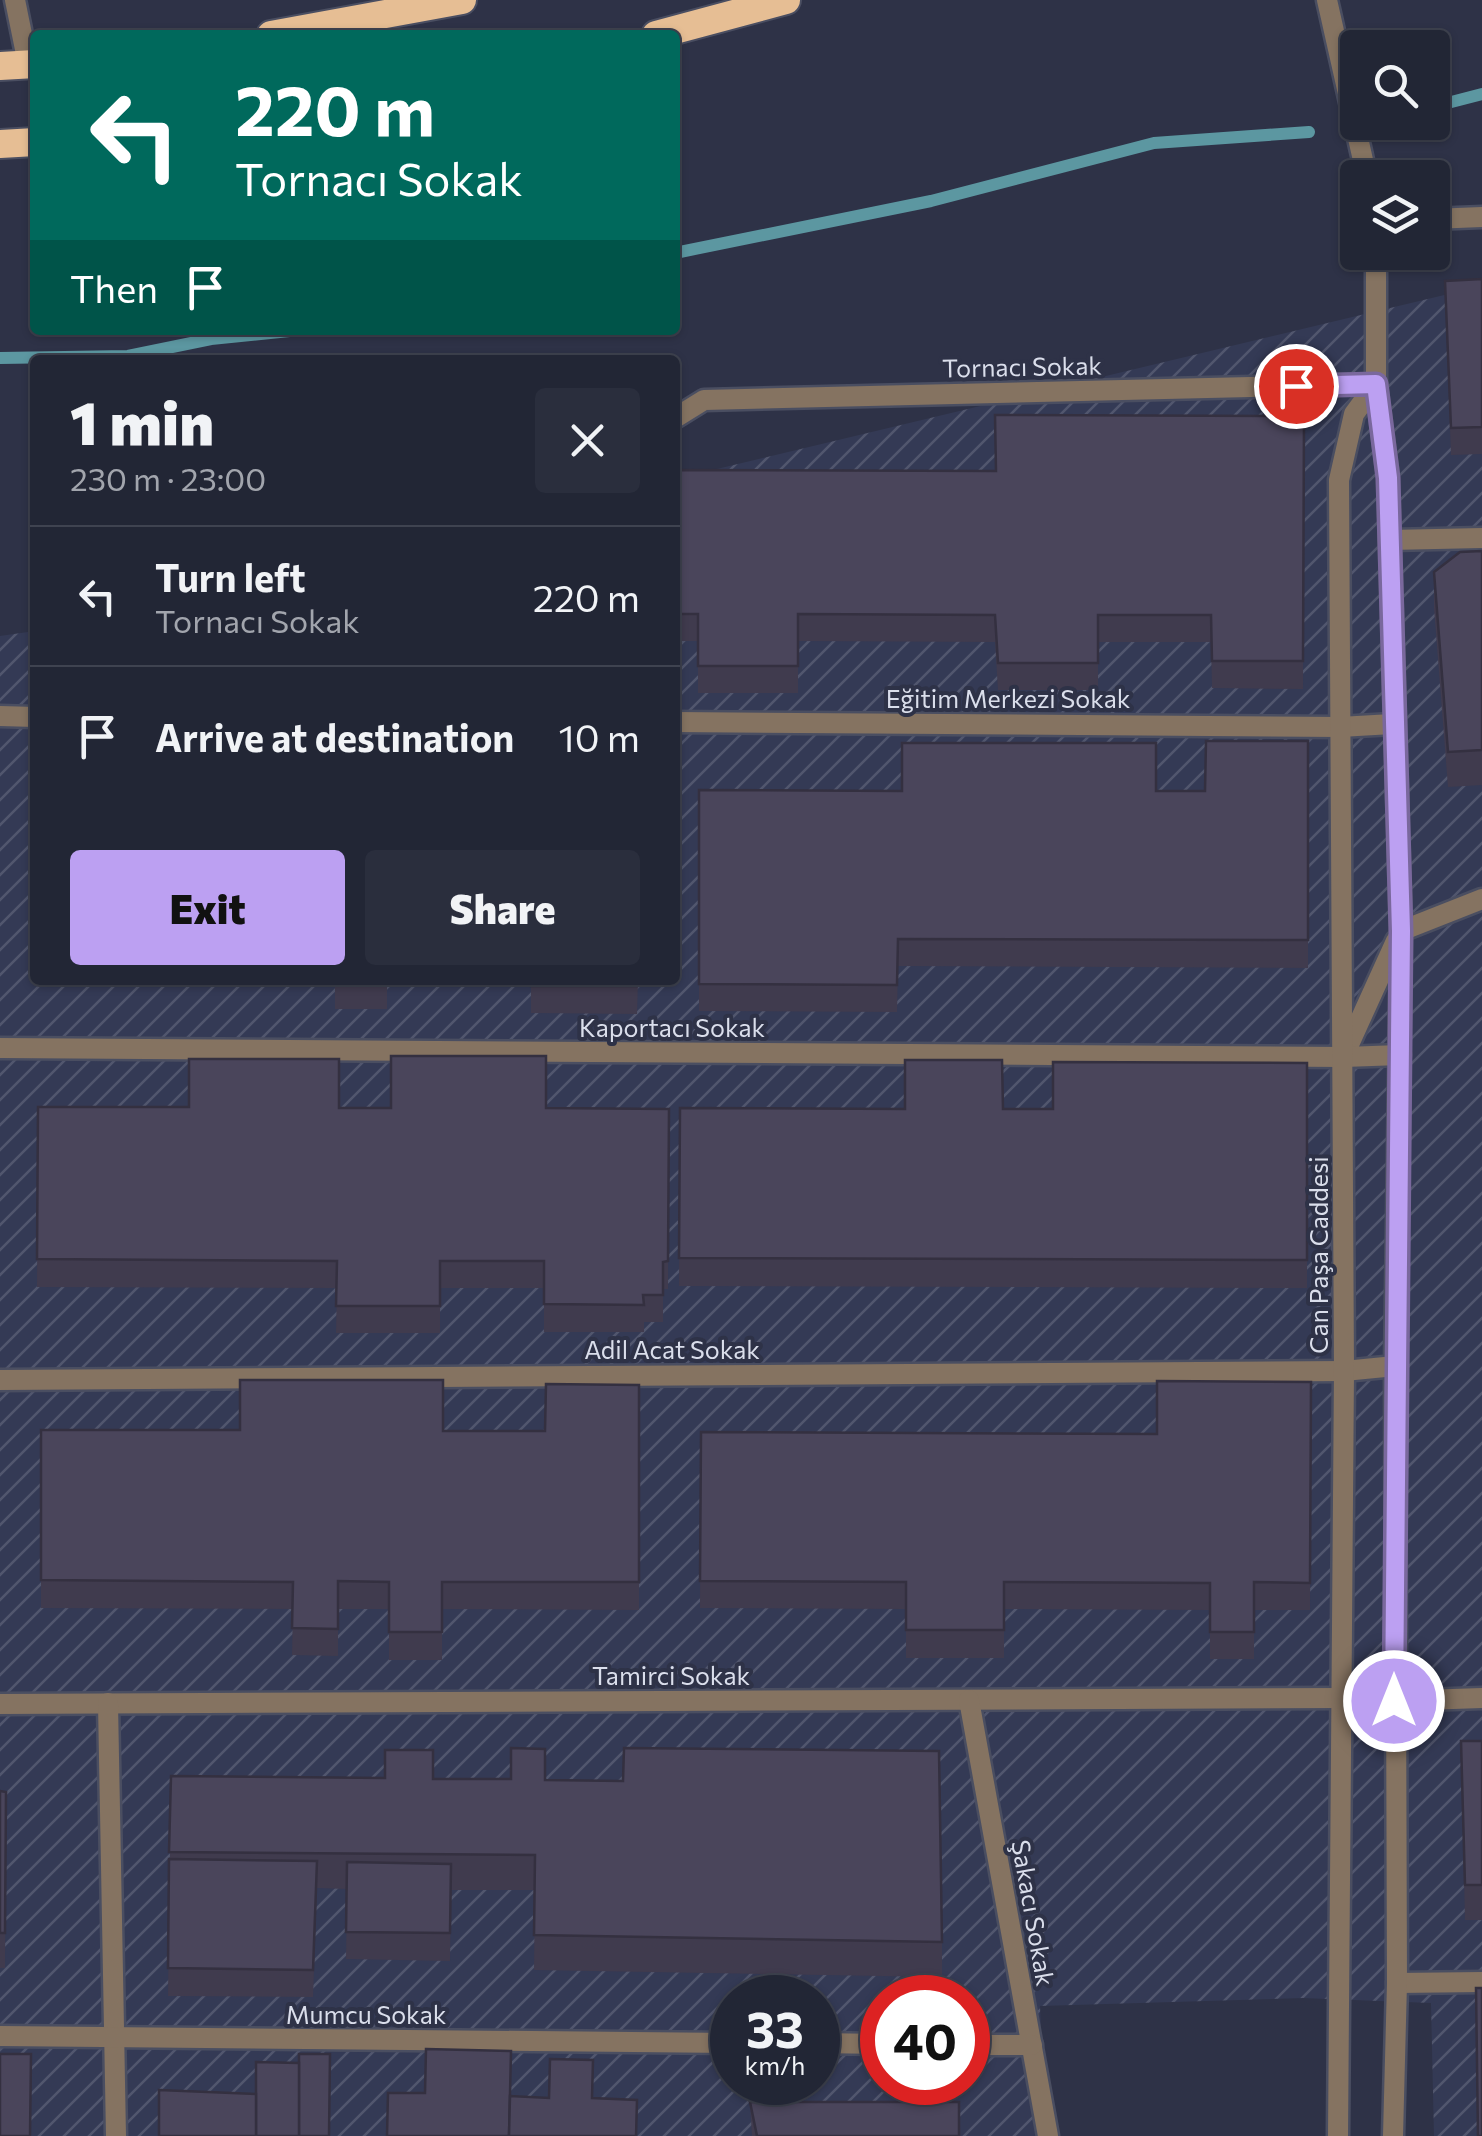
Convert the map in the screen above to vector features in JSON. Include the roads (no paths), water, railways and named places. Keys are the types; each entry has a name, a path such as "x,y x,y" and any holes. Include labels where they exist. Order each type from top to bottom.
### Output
{"highway":[{"path":"298,30 462,0"},
{"path":"675,30 786,0"},
{"path":"0,66 30,64"},
{"path":"0,144 30,142"}],"street":[{"path":"15,0 30,56"},
{"path":"1327,0 1363,160"},
{"path":"1450,218 1482,217"},
{"path":"1376,270 1376,384 1390,540 1392,724 1401,931 1395,1366 1397,1983 1393,2136"},
{"name":"Tornacı Sokak","path":"680,415 704,400 1376,384"},
{"name":"Can Paşa Caddesi","path":"1338,2136 1344,1371 1339,480 1354,414 1376,384"},
{"path":"1390,540 1482,538"},
{"path":"0,716 30,717"},
{"name":"Eğitim Merkezi Sokak","path":"680,722 1340,727 1392,724"},
{"path":"1344,1057 1401,931 1482,898"},
{"name":"Kaportacı Sokak","path":"0,1048 1400,1055"},
{"name":"Adil Acat Sokak","path":"0,1380 1344,1371 1395,1366"},
{"name":"Tamirci Sokak","path":"0,1704 1343,1698 1394,1701"},
{"path":"1394,1701 1482,1698"},
{"name":"Şakacı Sokak","path":"969,1700 1048,2136"},
{"path":"108,1703 116,2136"},
{"path":"1397,1983 1482,1982"},
{"name":"Mumcu Sokak","path":"0,2036 710,2042"},
{"path":"990,2044 1032,2045"}],"waterway":[{"path":"1450,102 1482,94"},
{"path":"680,252 931,201 1154,143 1309,132"},
{"path":"133,355 250,335"},
{"path":"0,358 30,358"}]}
